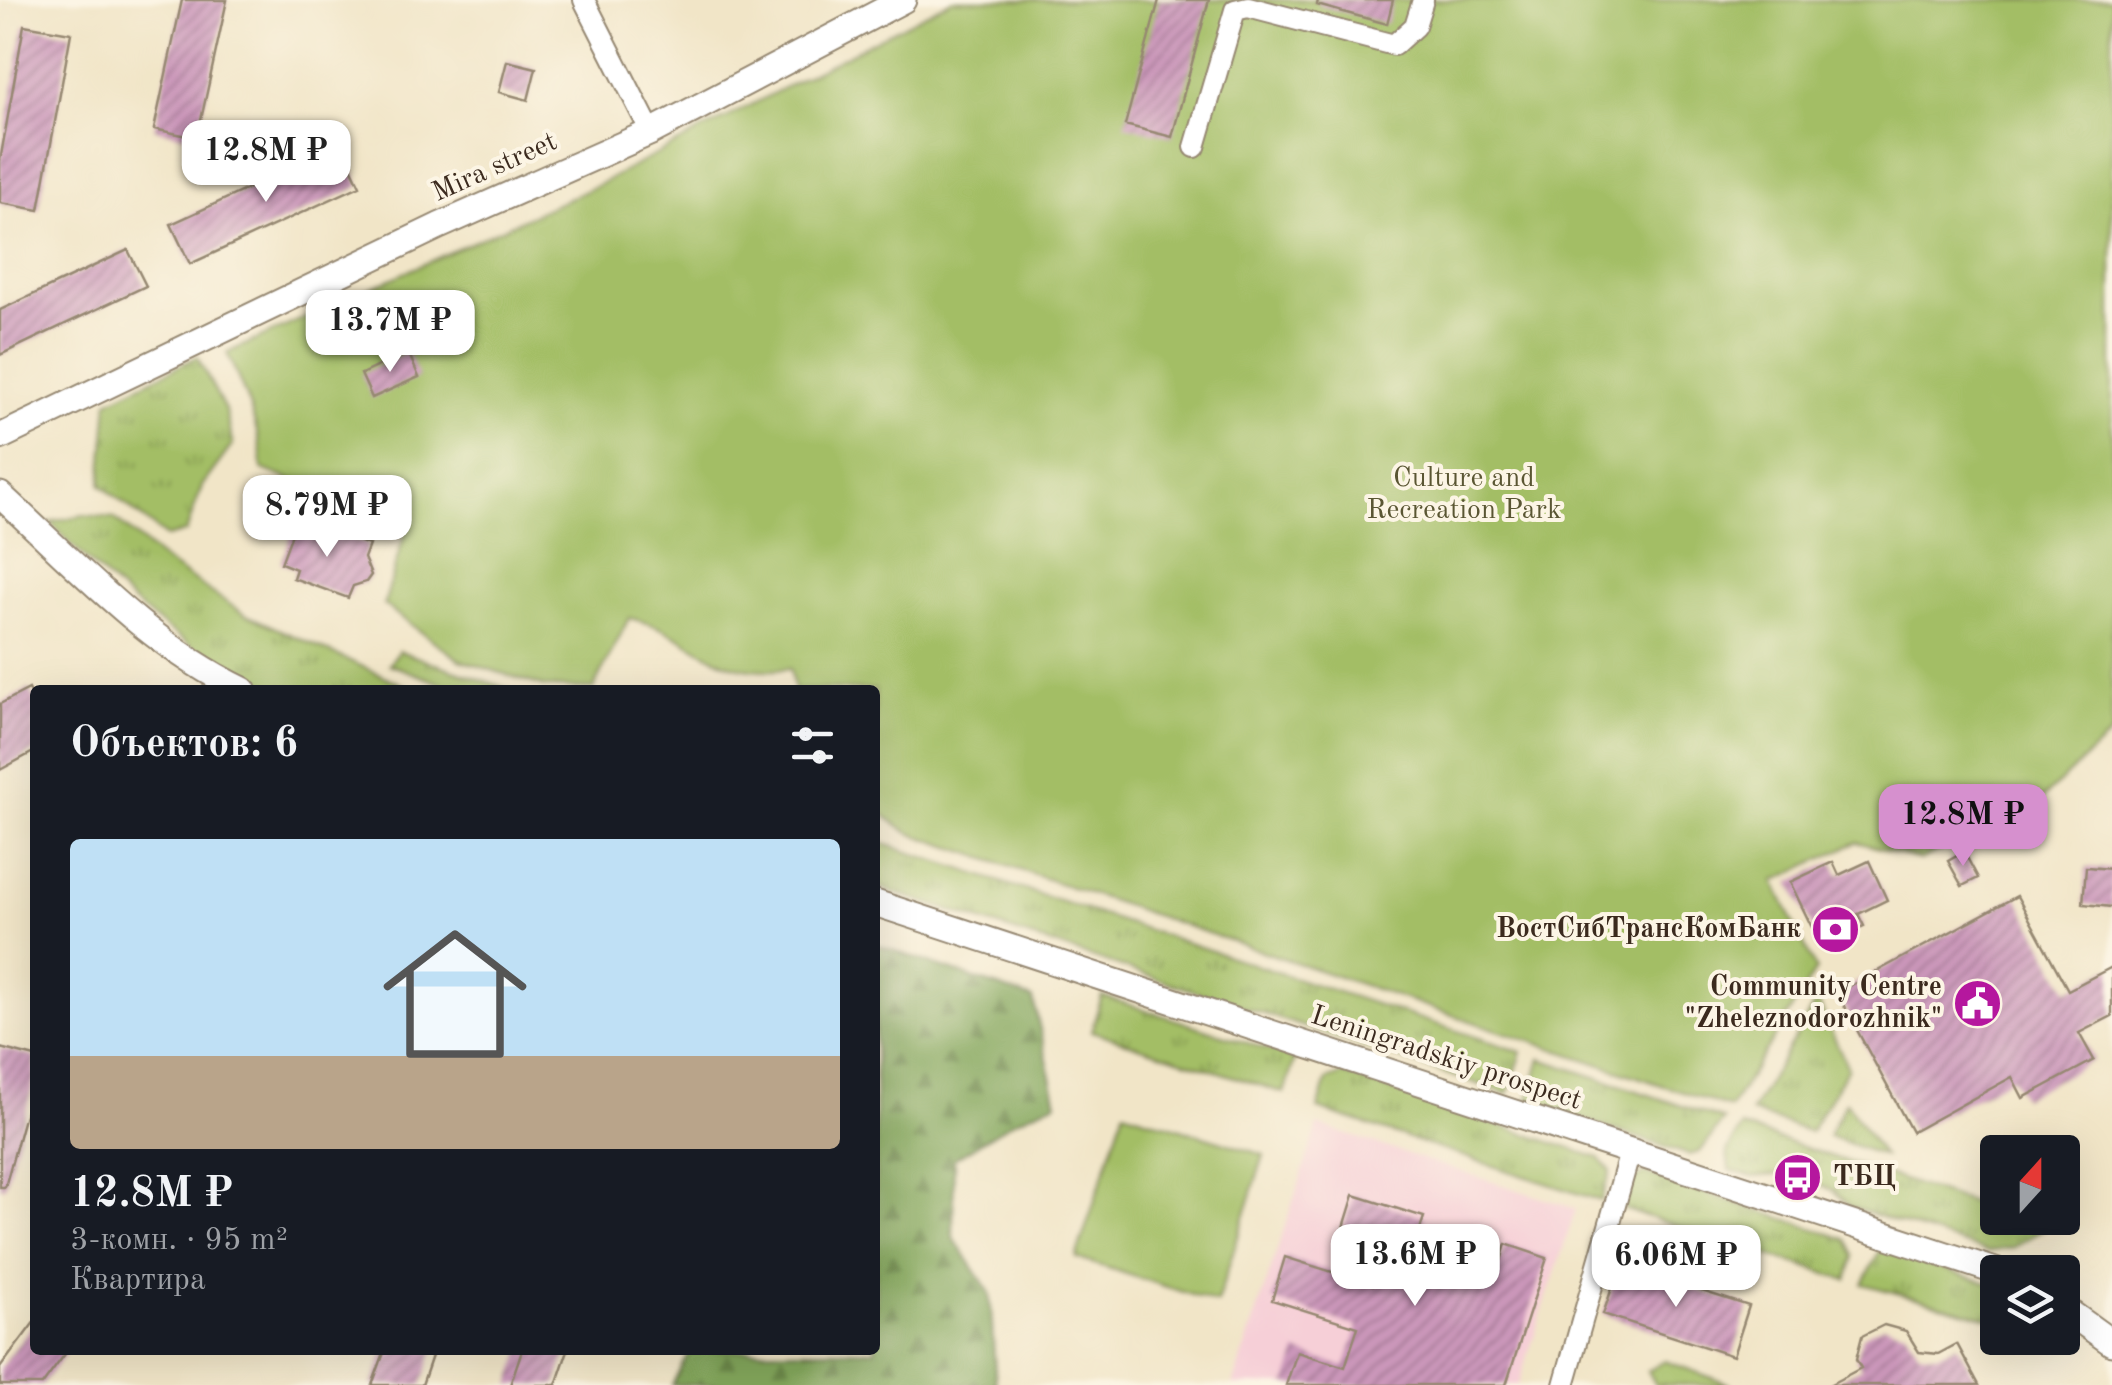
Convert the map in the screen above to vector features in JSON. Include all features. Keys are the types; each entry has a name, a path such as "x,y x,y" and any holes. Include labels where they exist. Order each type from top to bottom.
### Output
{"street":[{"path":"584,0 651,132"},
{"name":"Mira street","path":"0,437 439,226 651,132 903,0"},
{"path":"1195,147 1235,10 1248,8 1394,44 1408,36 1423,0"},
{"path":"0,495 137,622 181,656 234,685"},
{"name":"Leningradskiy prospect","path":"880,904 1980,1266"},
{"path":"1564,1385 1630,1152"},
{"path":"2080,1319 2112,1343"}],"shaded area":[{"path":"1318,1125 1576,1209 1518,1385 1233,1385"}],"green space":[{"name":"Culture and Recreation Park","path":"952,0 2112,0 2112,733 2042,799 1921,860 1857,842 1774,881 1816,970 1730,1108 909,833 880,813 880,685 793,685 790,669 762,670 720,661 653,625 629,618 595,685 539,685 460,660 384,605 407,525 262,469 255,424 227,353 594,187"},
{"path":"197,357 226,412 233,444 202,486 186,532 166,537 101,485 108,401"},
{"path":"84,515 114,518 163,560 244,614 404,685 272,685 253,679 221,664 157,622 99,572 50,522"},
{"path":"399,651 497,685 445,685 389,664"},
{"path":"880,843 1522,1052 1508,1094 880,888"},
{"path":"880,946 1033,999 1057,1102 1014,1121 954,1159 953,1237 990,1293 996,1385 672,1385 687,1355 880,1355"},
{"path":"1102,996 1295,1058 1284,1093 1091,1031"},
{"path":"1817,1000 1848,1068 1810,1132 1751,1112"},
{"path":"1541,1059 1724,1120 1700,1152 1689,1155 1528,1101"},
{"path":"1343,1074 1599,1158 1611,1171 1601,1201 1318,1109 1327,1080"},
{"path":"1846,1102 1883,1156 1828,1136"},
{"path":"1124,1111 1264,1155 1217,1303 1076,1258"},
{"path":"1742,1127 1980,1205 1980,1235 2033,1235 2014,1247 1988,1252 1850,1207 1833,1190 1787,1174 1752,1177 1729,1170 1727,1151"},
{"path":"1645,1173 1846,1239 1854,1256 1847,1280 1623,1209 1634,1179"},
{"path":"1881,1249 1980,1281 1980,1315 1863,1284"},
{"path":"1665,1361 1732,1385 1656,1385 1648,1371"}],"building":[{"path":"182,0 227,0 197,138 154,129"},
{"path":"1159,0 1209,0 1172,137 1125,125"},
{"path":"1318,0 1393,0 1387,24 1317,5"},
{"path":"24,25 71,33 39,210 0,203 0,161"},
{"path":"507,61 536,68 528,100 499,92"},
{"path":"341,146 360,186 190,264 171,224"},
{"path":"128,250 146,286 0,355 0,310"},
{"path":"408,352 419,377 372,398 361,374"},
{"path":"313,523 369,545 364,558 371,575 366,582 353,586 348,598 293,578 296,569 281,563 295,526 310,532"},
{"path":"30,691 30,754 0,770 0,704"},
{"path":"1964,852 1978,878 1962,886 1948,861"},
{"path":"1869,861 1887,900 1858,914 1864,926 1821,946 1790,882 1833,862 1839,875"},
{"path":"2086,867 2112,869 2112,907 2083,904"},
{"name":"Сommunity Сentre \"Zheleznodorozhnik\"","path":"2017,896 2068,990 2112,967 2112,1016 2079,1033 2094,1060 2023,1098 2012,1077 1912,1132 1837,993"},
{"path":"0,1048 30,1056 30,1096 5,1187 0,1187"},
{"path":"1354,1195 1424,1217 1407,1270 1444,1282 1455,1246 1501,1261 1506,1244 1547,1258 1506,1385 1286,1385 1297,1352 1345,1367 1358,1327 1272,1300 1285,1257 1373,1285 1384,1251 1341,1237"},
{"path":"1620,1265 1749,1306 1733,1356 1603,1314"},
{"path":"1884,1325 1906,1331 1919,1352 1938,1354 1957,1344 1979,1385 1829,1385 1861,1368 1856,1359 1862,1336"},
{"path":"30,1328 30,1355 64,1355 42,1385 0,1385 0,1368"},
{"path":"383,1355 432,1355 422,1385 372,1385"},
{"path":"520,1355 566,1355 556,1385 510,1385"}],"place":[{"name":"ВостСибТрансКомБанк","path":"1836,930"},
{"name":"Сommunity Сentre \"Zheleznodorozhnik\"","path":"1977,1004"},
{"name":"ТБЦ","path":"1798,1178"}]}
